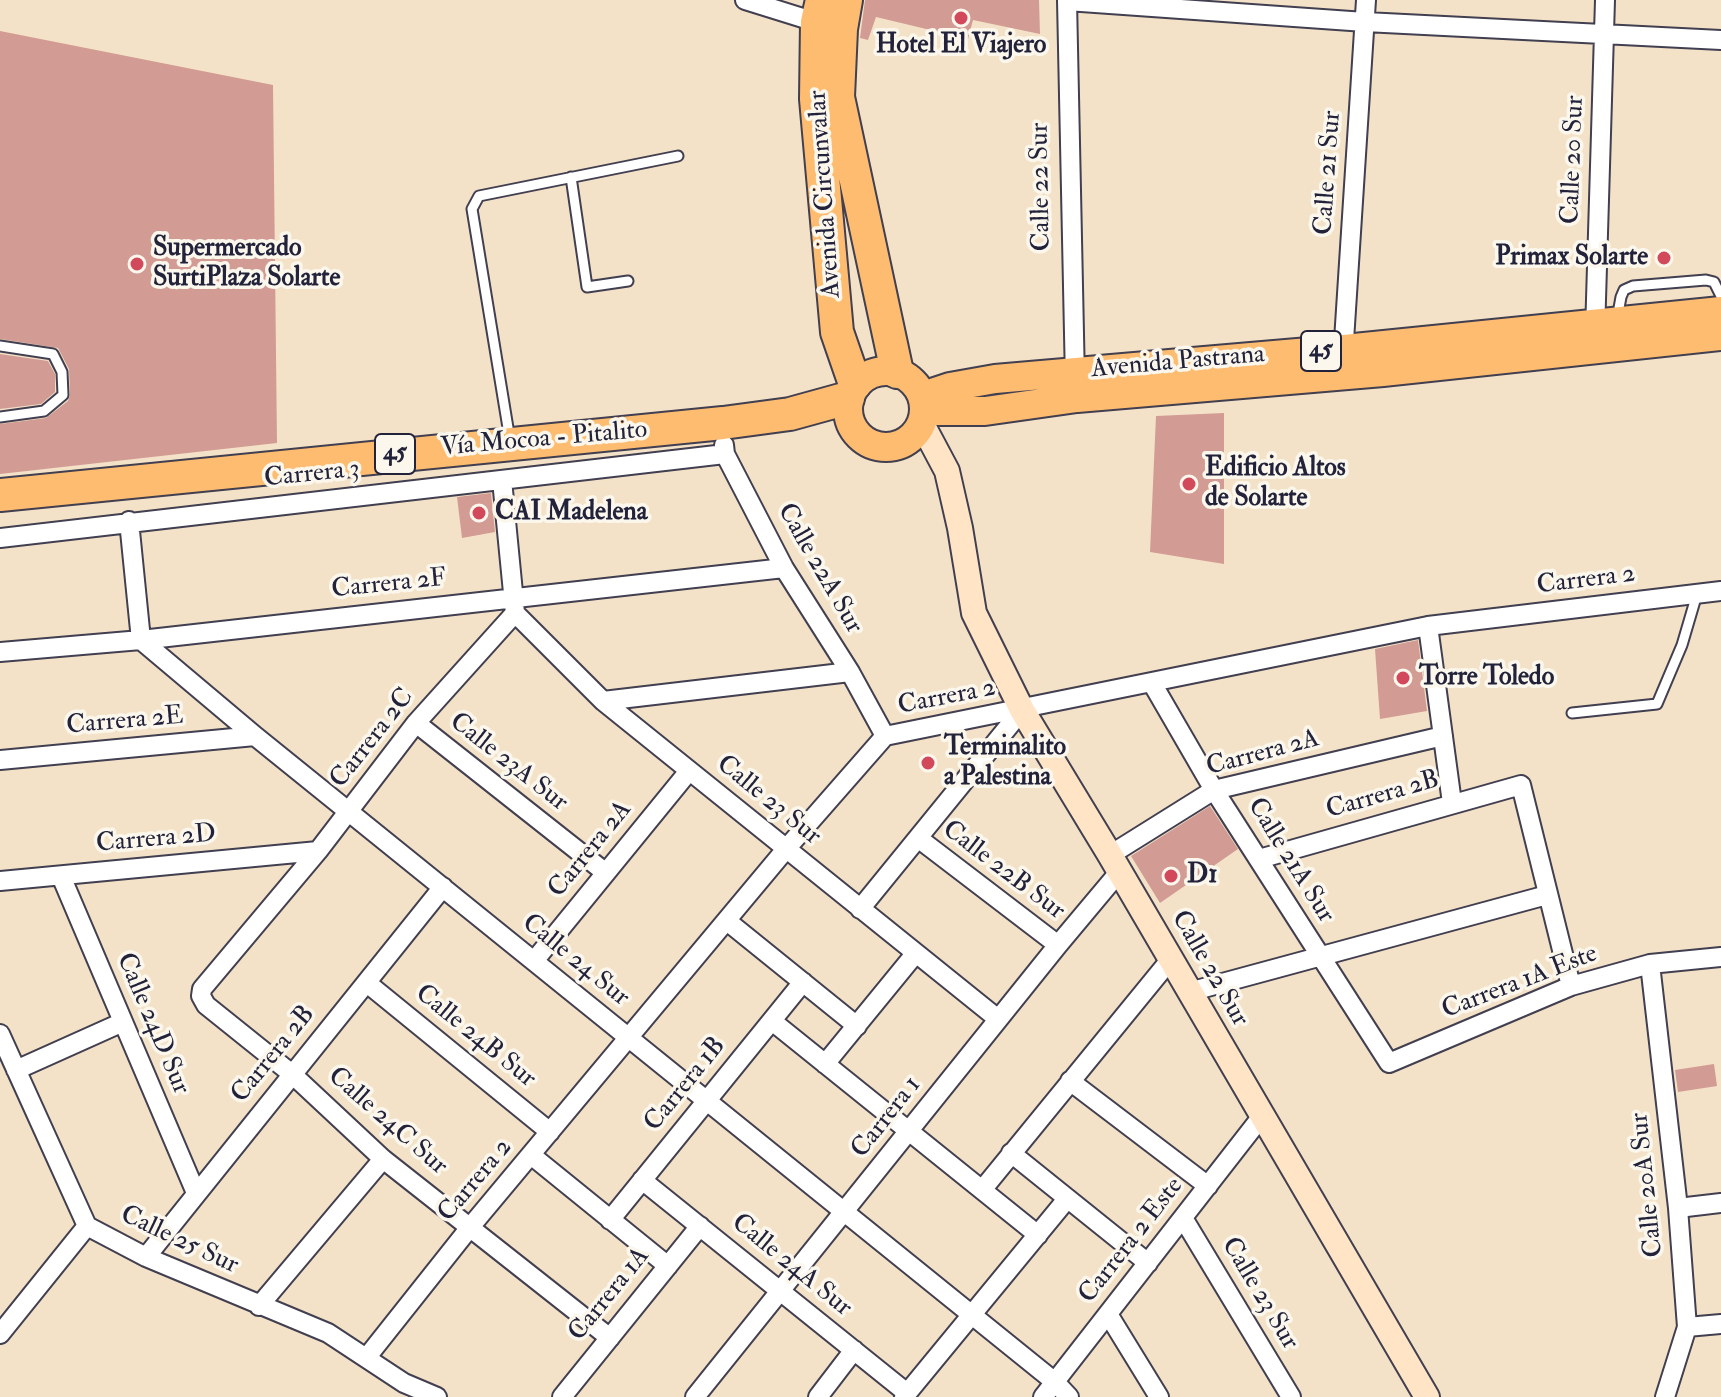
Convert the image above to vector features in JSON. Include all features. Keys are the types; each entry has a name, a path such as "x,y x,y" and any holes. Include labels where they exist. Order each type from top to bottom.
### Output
{"highway":[{"name":"Avenida Circunvalar","path":"832,13 838,97 897,372"},
{"name":"Avenida Circunvalar","path":"832,13 816,99 837,332 850,400"},
{"name":"Vía Mocoa - Pitalito","path":"0,495 511,443 724,439 790,414 850,400"}],"main road":[{"name":"Avenida Pastrana","path":"920,418 985,411 1076,385 1343,362 1602,330 1721,311"},
{"name":"Avenida Pastrana","path":"1602,330 1721,336"},
{"path":"874,372 897,372 913,381 920,418 893,447 874,446 857,436 850,400 874,372"},
{"name":"Calle 22 Sur","path":"920,418 947,471 974,613 1022,710 1115,863 1427,1397"}],"street":[{"path":"745,0 832,13"},
{"path":"1067,0 1365,22 1721,40"},
{"name":"Calle 22 Sur","path":"1067,0 1076,385"},
{"name":"Calle 21 Sur","path":"1343,362 1366,0"},
{"name":"Calle 20 Sur","path":"1602,330 1605,0"},
{"name":"Carrera 3","path":"0,538 502,480 724,439"},
{"name":"Calle 22A Sur","path":"724,439 784,568 850,672 885,736"},
{"path":"502,480 515,605"},
{"path":"129,521 141,640"},
{"name":"Carrera 2F","path":"0,652 515,605 784,568"},
{"name":"Carrera 2","path":"367,1357 471,1226 786,849 885,736 1428,626 1721,591"},
{"name":"Calle 23 Sur","path":"515,605 603,701 998,1019"},
{"name":"Carrera 2C","path":"206,1005 202,1000 202,989 318,851 416,723 515,605"},
{"path":"1428,626 1452,803"},
{"name":"Calle 24 Sur","path":"141,640 255,736 972,1315 1049,1390 1069,1397"},
{"path":"603,701 850,672"},
{"name":"Calle 21A Sur","path":"1152,683 1214,790 1389,1063"},
{"path":"860,909 1022,710"},
{"name":"Calle 23A Sur","path":"416,723 606,873"},
{"name":"Carrera 2E","path":"0,760 255,736"},
{"name":"Carrera 2A","path":"1115,863 1214,790 1443,736"},
{"name":"Carrera 2A","path":"534,961 689,771"},
{"name":"Carrera 2B","path":"1259,859 1521,785 1547,895"},
{"name":"Calle 22B Sur","path":"918,838 1058,945"},
{"name":"Carrera 2D","path":"0,881 318,851"},
{"name":"Carrera 1","path":"695,1397 1058,945 1115,863"},
{"name":"Calle 24D Sur","path":"61,876 196,1193"},
{"name":"Carrera 2B","path":"146,1257 443,887"},
{"path":"1189,992 1547,895 1571,986"},
{"path":"727,921 857,1026"},
{"path":"825,1064 915,954"},
{"name":"Carrera 1A Este","path":"1389,1063 1571,986 1650,964 1721,957"},
{"path":"982,1190 1170,960"},
{"name":"Calle 20A Sur","path":"1650,964 1678,1208 1687,1327 1665,1397"},
{"name":"Carrera 1B","path":"610,1220 803,982"},
{"name":"Calle 24B Sur","path":"367,983 550,1132"},
{"name":"Calle 24C Sur","path":"206,1005 292,1074 383,1159 610,1338"},
{"path":"772,1021 1038,1235"},
{"path":"16,1070 123,1022"},
{"name":"Calle 25 Sur","path":"0,1034 87,1226 146,1257 328,1333 404,1383 437,1397"},
{"path":"1070,1081 1208,1186"},
{"name":"Carrera 2 Este","path":"1049,1390 1262,1116"},
{"path":"1011,1153 1148,1263"},
{"path":"531,1155 668,1266"},
{"path":"259,1306 383,1159"},
{"name":"Calle 24A Sur","path":"642,1180 781,1290 906,1395"},
{"path":"906,1395 1067,1199"},
{"path":"1678,1208 1721,1203"},
{"name":"Calle 23 Sur","path":"1183,1218 1291,1397"},
{"path":"0,1334 87,1226"},
{"name":"Carrera 1A","path":"562,1397 700,1226"},
{"path":"1108,1314 1159,1397"},
{"path":"1687,1327 1721,1324"},
{"path":"819,1397 854,1350"}],"lane":[{"path":"511,443 472,209 479,196 678,156"},
{"path":"571,177 587,287 628,281"},
{"path":"1602,330 1624,290 1633,286 1706,280 1714,282 1721,296"},
{"path":"0,346 53,354 62,372 63,395 44,411 0,417"},
{"path":"1572,713 1657,704 1682,645 1697,594"}],"building":[{"name":"Hotel El Viajero","path":"865,0 1039,0 1040,34 973,20 968,39 876,17 868,40 860,38"},
{"name":"Supermercado SurtiPlaza Solarte","path":"0,31 273,85 277,443 0,474 0,424 46,418 68,401 70,395 69,369 58,348 0,339"},
{"path":"0,354 48,361 55,374 55,392 41,404 0,409"},
{"name":"Edificio Altos de Solarte","path":"1224,413 1224,564 1150,552 1156,416"},
{"name":"CAI Madelena","path":"491,493 495,532 462,538 457,497"},
{"name":"Torre Toledo","path":"1418,640 1427,711 1380,719 1375,649"},
{"name":"D1","path":"1210,806 1238,849 1160,903 1131,856"},
{"path":"1714,1064 1717,1086 1678,1092 1675,1070"}],"place":[{"name":"Hotel El Viajero","path":"961,18"},
{"name":"Primax Solarte","path":"1664,258"},
{"name":"Supermercado SurtiPlaza Solarte","path":"137,264"},
{"name":"Edificio Altos de Solarte","path":"1189,484"},
{"name":"CAI Madelena","path":"479,513"},
{"name":"Torre Toledo","path":"1403,678"},
{"name":"Terminalito a Palestina","path":"928,763"},
{"name":"D1","path":"1171,876"}]}
